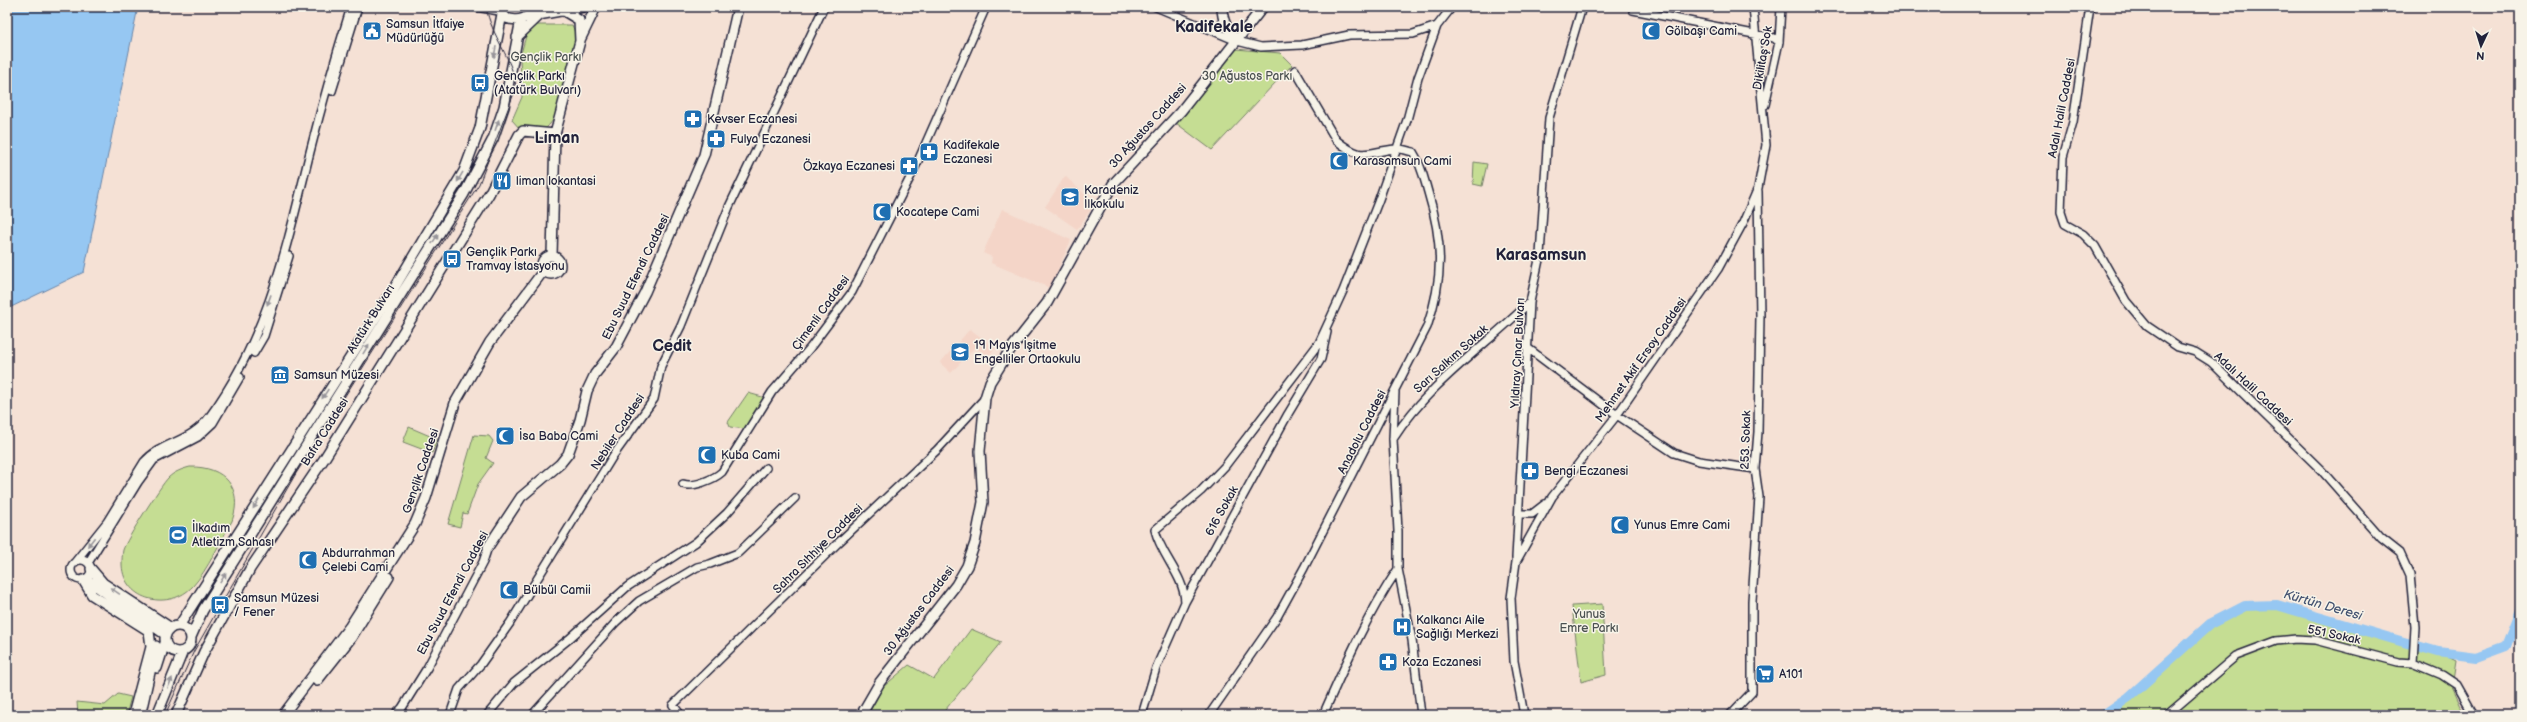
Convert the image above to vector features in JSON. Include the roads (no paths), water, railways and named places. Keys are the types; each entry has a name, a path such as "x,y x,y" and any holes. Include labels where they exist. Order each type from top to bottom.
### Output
{"main road":[{"path":"524,18 534,7"},
{"path":"500,11 512,20 583,7"},
{"path":"552,256 555,134 580,41 596,7"},
{"name":"Ebu Suud Efendi Caddesi","path":"488,547 521,497 560,464 568,454 580,420 587,391 595,374 616,347 645,292 704,155 738,7"},
{"path":"1222,7 1222,16 1228,30 1237,41"},
{"name":"30 Ağustos Caddesi","path":"861,715 880,682 956,585 967,566 975,543 983,502 980,452 985,398 990,382 1010,350 1047,303 1112,184 1181,111 1263,7"},
{"name":"Atatürk Bulvarı","path":"138,714 170,633 392,292 464,171 480,128 500,11"},
{"path":"564,11 579,20 580,41"},
{"path":"517,37 540,15"},
{"name":"Atatürk Bulvarı","path":"157,715 183,651 190,646 191,637 203,610 464,194 493,139 504,107 517,37 524,18"},
{"name":"Bafra Caddesi","path":"176,715 204,652 250,569 324,459 489,194 519,135 523,131 555,134"},
{"path":"552,256 557,258 560,266 557,272 547,272 543,262 546,257 552,256"},
{"name":"Gençlik Caddesi","path":"284,715 350,626 415,524 426,498 455,403 490,342 547,272"},
{"name":"Gençlik Caddesi","path":"290,715 351,638 380,592 421,521 458,405 488,352 547,272"},
{"path":"90,566 103,582 170,633"},
{"path":"84,579 150,622 170,633 187,629 191,637"},
{"path":"84,579 92,595 149,631 151,647 138,714"},
{"path":"138,714 157,645 150,622"},
{"path":"170,633 170,650 183,651"}],"street":[{"path":"351,7 310,150 285,257 250,353 219,404 202,426 192,436 150,455 144,462 106,522 71,567 72,574 76,579 84,579 138,482 154,460 198,437 213,423 264,336 284,275 318,139 358,7"},
{"path":"476,7 500,11"},
{"name":"Nebiler Caddesi","path":"450,715 459,689 481,664 510,623 613,456 654,399 661,366 681,326 726,214 824,7"},
{"name":"Çimenli Caddesi","path":"683,484 687,486 709,480 722,472 772,392 810,348 852,292 914,170 986,7"},
{"path":"1156,7 1237,41 1261,47 1302,45 1349,35 1412,34 1437,26"},
{"path":"1185,602 1180,581 1157,540 1155,530 1201,491 1242,446 1308,359 1330,322 1378,202 1437,26 1452,7"},
{"name":"Yıldıray Çınar Bulvarı","path":"1516,562 1529,349 1530,302 1540,255 1549,118 1582,7"},
{"name":"Mehmet Akif Ersoy Caddesi","path":"1524,715 1514,661 1511,598 1516,562 1534,526 1552,497 1617,415 1718,269 1743,223 1758,188 1766,145 1753,7"},
{"name":"Dikilitaş Sok","path":"1764,113 1779,42 1781,7"},
{"name":"Adalı Halil Caddesi","path":"2090,7 2074,115 2063,157 2061,212 2065,224 2082,234 2094,246 2126,301 2147,326 2178,347 2195,352 2211,362 2322,471 2381,538 2400,553 2410,575 2415,627 2413,663"},
{"path":"1634,10 1676,17 1755,36 1774,38 1779,42"},
{"path":"1295,70 1336,140 1345,147 1360,154 1375,154 1396,149"},
{"name":"Anadolu Caddesi","path":"1210,715 1285,603 1331,518 1427,327 1436,300 1441,271 1438,226 1419,161 1413,152 1396,149"},
{"name":"253. Sokak","path":"1730,715 1752,692 1752,601 1759,497 1756,469 1760,316 1758,188"},
{"name":"Sarı Salkım Sokak","path":"1393,439 1410,412 1436,385 1530,302"},
{"name":"616 Sokak","path":"1142,715 1156,668 1185,602 1288,414 1321,359 1330,322"},
{"path":"1529,349 1617,415 1674,452 1699,460 1756,469"},
{"path":"1395,390 1393,439 1398,531 1398,569 1412,640 1421,715"},
{"name":"Sahra Sıhhiye Caddesi","path":"681,715 673,705 834,547 937,450 985,398"},
{"path":"487,715 514,683 569,640 627,586 700,538 727,513 766,468"},
{"path":"1519,514 1532,514 1552,497"},
{"path":"532,715 616,622 639,601 697,567 710,564 738,553 795,498"},
{"path":"1518,528 1521,531 1528,531 1534,526"},
{"name":"Ebu Suud Efendi Caddesi","path":"395,715 402,708 427,668 483,562 488,547"},
{"path":"75,562 80,560 90,566"},
{"path":"1323,715 1350,654 1382,593 1398,569"},
{"name":"551 Sokak","path":"2167,715 2236,656 2276,641 2296,639 2315,640 2398,662 2413,663 2442,675 2457,685 2474,715"}],"water":[{"path":"7,7 138,7 84,272 7,309"}],"waterway":[{"name":"Kürtün Deresi","path":"2103,715 2129,697 2210,624 2245,606 2277,605 2438,652 2476,657 2506,646 2520,610"}],"tram line":[{"path":"165,715 194,651 295,475 479,184 516,88 511,68 493,28 486,7"}],"place":[{"name":"Samsun İtfaiye Müdürlüğü","path":"372,31"},
{"name":"Gölbaşı Cami","path":"1651,31"},
{"name":"Gençlik Parkı (Atatürk Bulvarı)","path":"480,83"},
{"name":"Kevser Eczanesi","path":"693,119"},
{"name":"Fulya Eczanesi","path":"716,139"},
{"name":"Kadifekale Eczanesi","path":"929,152"},
{"name":"Karasamsun Cami","path":"1339,161"},
{"name":"Özkaya Eczanesi","path":"909,166"},
{"name":"liman lokantasi","path":"502,181"},
{"name":"Karadeniz İlkokulu","path":"1070,197"},
{"name":"Kocatepe Cami","path":"882,212"},
{"name":"Gençlik Parkı Tramvay İstasyonu","path":"452,259"},
{"name":"19 Mayıs İşitme Engelliler Ortaokulu","path":"960,352"},
{"name":"Samsun Müzesi","path":"280,375"},
{"name":"İsa Baba Cami","path":"505,436"},
{"name":"Kuba Cami","path":"707,455"},
{"name":"Bengi Eczanesi","path":"1530,471"},
{"name":"Yunus Emre Cami","path":"1620,525"},
{"name":"İlkadım Atletizm Sahası","path":"178,535"},
{"name":"Abdurrahman Çelebi Cami","path":"308,560"},
{"name":"Bülbül Camii","path":"509,590"},
{"name":"Samsun Müzesi / Fener","path":"220,605"},
{"name":"Kalkancı Aile Sağlığı Merkezi","path":"1402,627"},
{"name":"Koza Eczanesi","path":"1388,662"},
{"name":"A101","path":"1765,674"}],"district":[{"name":"Kadifekale","path":"1214,27"},
{"name":"Liman","path":"557,138"},
{"name":"Karasamsun","path":"1541,255"},
{"name":"Cedit","path":"672,346"}],"park label":[{"name":"Gençlik Parkı","path":"546,57"},
{"name":"30 Ağustos Parkı","path":"1247,76"},
{"name":"Yunus Emre Parkı","path":"1589,621"}]}
